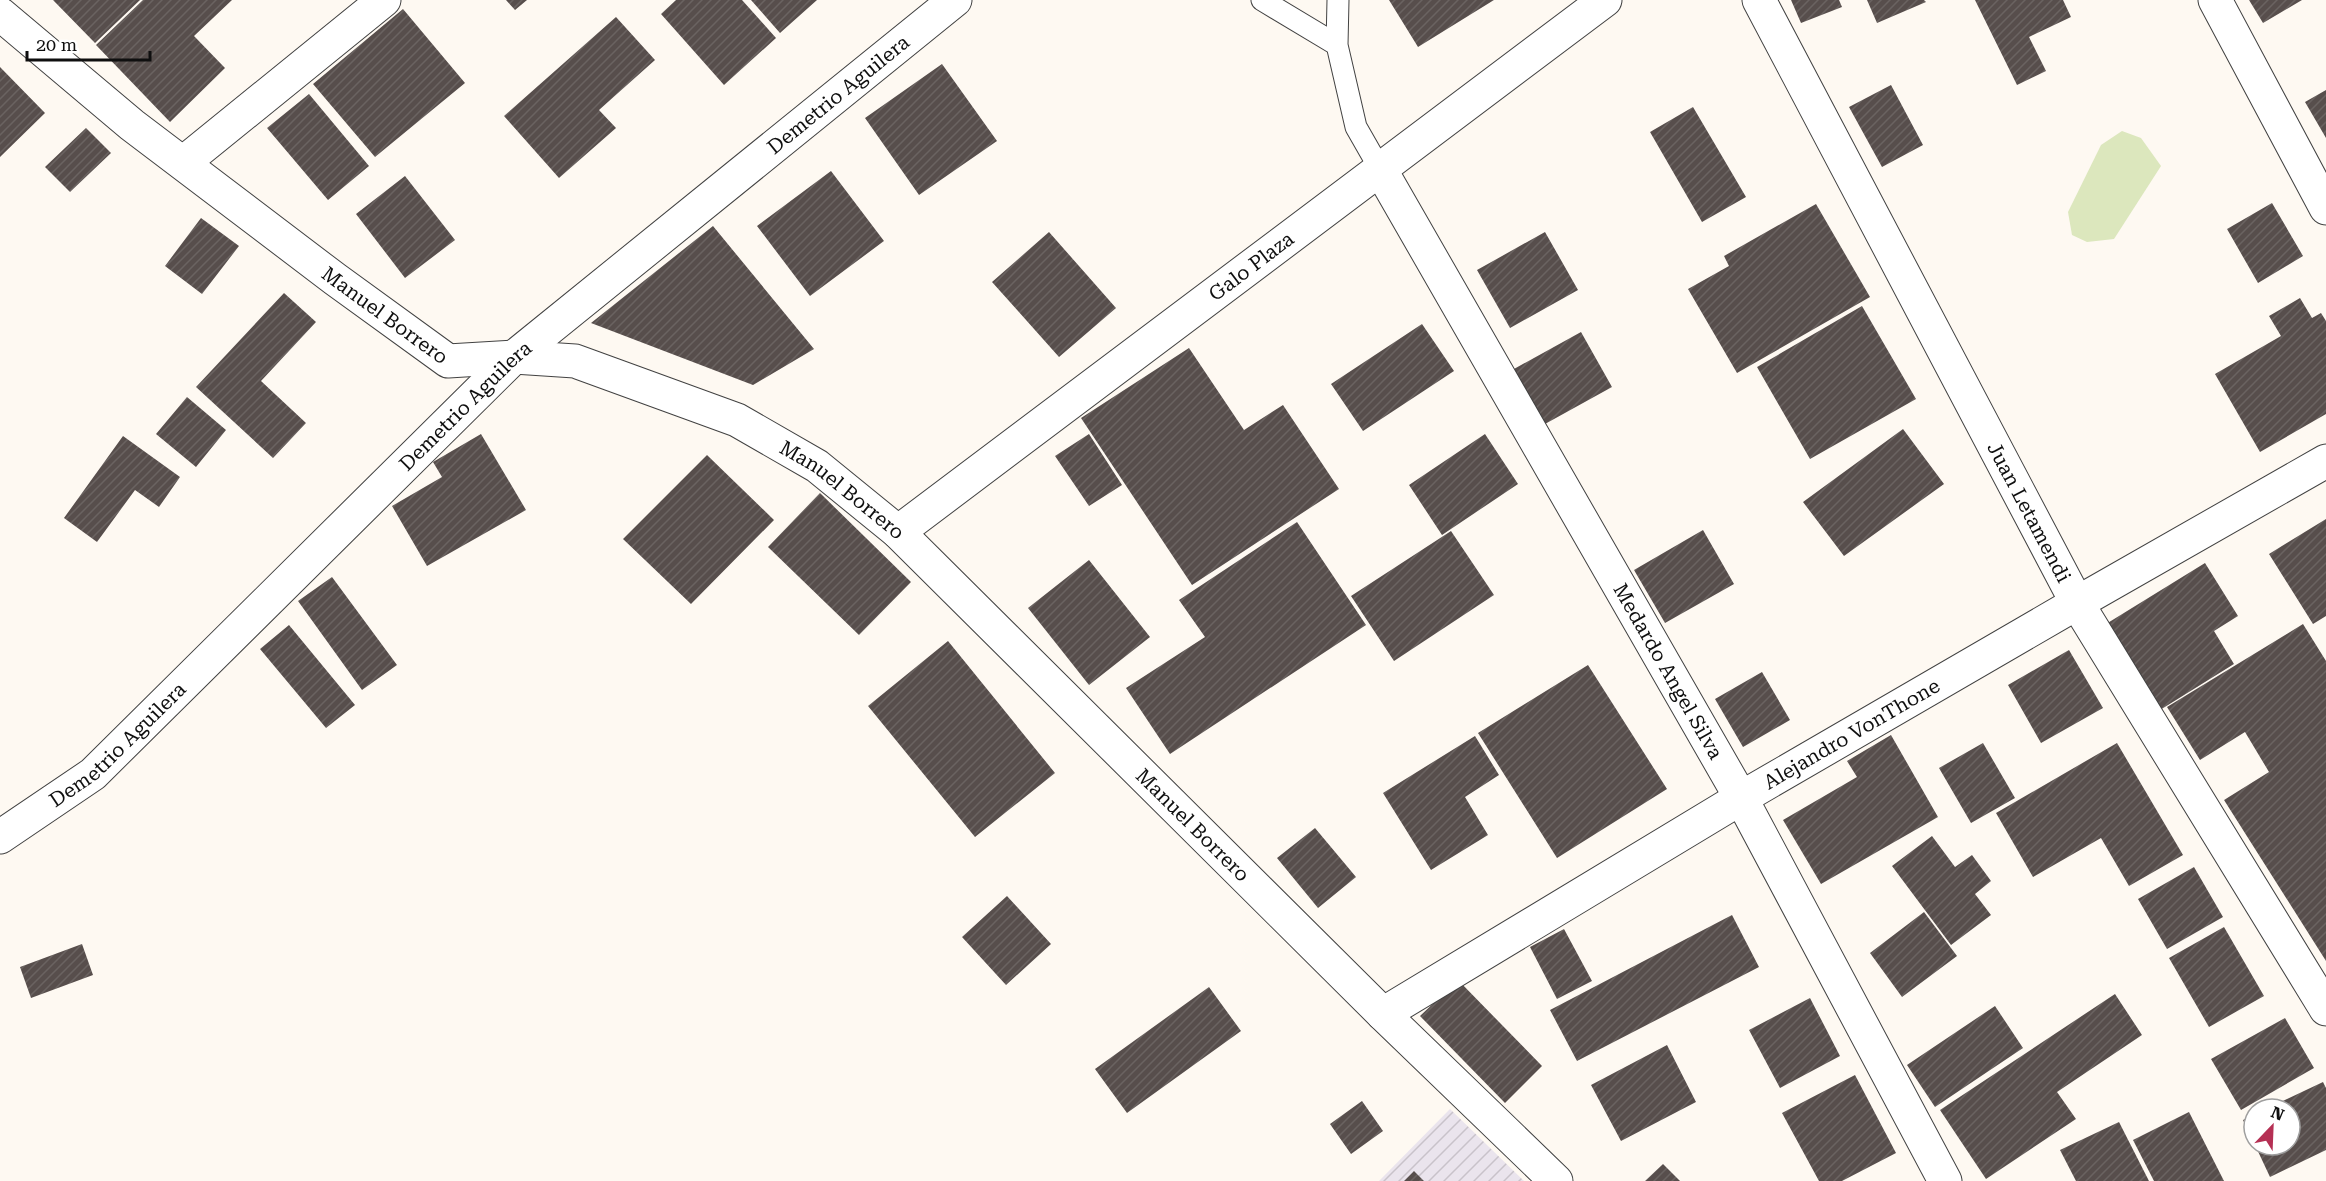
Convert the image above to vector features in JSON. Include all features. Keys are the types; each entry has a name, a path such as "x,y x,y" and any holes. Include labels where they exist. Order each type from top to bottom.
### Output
{"street":[{"path":"183,163 384,0"},
{"name":"Demetrio Aguilera","path":"0,837 93,774 514,357 955,0"},
{"name":"Galo Plaza","path":"898,532 1605,0"},
{"name":"Juan Letamendi","path":"1759,0 2077,603 2326,1009"},
{"path":"2215,0 2326,208"},
{"name":"Manuel Borrero","path":"0,14 132,125 335,279 448,361 514,357 575,361 737,420 817,466 898,532 1383,1014 1556,1181"},
{"name":"Medardo Angel Silva","path":"1380,169 1741,798 1945,1181"},
{"name":"Alejandro VonThone","path":"1383,1014 1741,798 2326,461"}],"lane":[{"path":"1262,0 1337,45"},
{"path":"1338,0 1337,45 1356,127 1380,169"}],"shaded area":[{"path":"1450,1109 1524,1181 1379,1181"}],"green space":[{"path":"2122,131 2141,138 2161,166 2114,239 2087,242 2072,235 2068,212 2101,145"}],"building":[{"path":"53,0 140,0 95,43"},
{"path":"143,0 232,0 194,36 225,68 170,122 96,45"},
{"path":"506,0 527,0 515,10"},
{"path":"676,0 742,0 776,38 724,85 661,14"},
{"path":"751,0 817,0 780,33"},
{"path":"1389,0 1494,0 1418,47"},
{"path":"1791,0 1839,0 1842,7 1801,23"},
{"path":"1867,0 1924,0 1926,2 1877,23"},
{"path":"1975,0 2063,0 2071,17 2029,37 2046,71 2017,85"},
{"path":"2249,0 2302,0 2263,23"},
{"path":"403,9 465,83 375,157 313,84"},
{"path":"616,17 655,60 599,110 616,128 559,178 504,116"},
{"path":"942,64 997,141 919,195 865,118"},
{"path":"0,67 45,113 0,157"},
{"path":"1891,85 1923,145 1882,167 1849,107"},
{"path":"2326,90 2326,138 2305,102"},
{"path":"309,94 369,166 328,200 267,128"},
{"path":"1693,107 1746,197 1702,222 1650,132"},
{"path":"86,128 111,153 70,192 45,167"},
{"path":"831,171 884,241 810,296 757,226"},
{"path":"405,176 455,240 405,278 356,214"},
{"path":"2272,203 2303,256 2258,283 2227,229"},
{"path":"1816,204 1870,297 1737,373 1688,289 1729,266 1724,256"},
{"path":"201,218 239,246 202,294 165,266"},
{"path":"713,226 814,349 753,385 591,323"},
{"path":"1049,232 1116,308 1059,357 992,282"},
{"path":"1545,232 1578,290 1510,328 1477,270"},
{"path":"284,293 316,322 261,381 306,423 273,458 196,387"},
{"path":"2300,298 2312,318 2321,313 2326,321 2326,414 2260,452 2215,374 2281,336 2269,316"},
{"path":"1862,306 1916,399 1810,459 1757,367"},
{"path":"1422,324 1454,371 1363,431 1331,384"},
{"path":"1581,332 1612,387 1545,424 1514,369"},
{"path":"1189,348 1244,430 1283,405 1339,489 1192,585 1081,418"},
{"path":"187,397 226,430 196,467 156,434"},
{"path":"1903,429 1944,484 1844,556 1803,502"},
{"path":"481,434 526,510 427,566 392,506 442,477 433,462"},
{"path":"1089,434 1122,485 1089,506 1055,456"},
{"path":"1485,434 1518,484 1442,535 1409,485"},
{"path":"123,436 180,477 159,507 135,490 97,542 64,518"},
{"path":"707,455 774,520 691,604 623,539"},
{"path":"820,493 911,582 859,635 768,547"},
{"path":"2326,519 2326,616 2313,624 2269,554"},
{"path":"1297,522 1366,625 1170,754 1126,688 1205,637 1179,600"},
{"path":"1703,530 1734,584 1665,623 1634,570"},
{"path":"1451,531 1494,595 1394,661 1351,596"},
{"path":"1089,560 1150,637 1089,685 1028,608"},
{"path":"2205,563 2238,616 2214,631 2234,664 2160,710 2106,624"},
{"path":"332,577 397,665 362,690 298,601"},
{"path":"2303,624 2326,661 2326,961 2224,800 2269,772 2245,732 2200,760 2167,707"},
{"path":"289,625 355,705 326,728 260,649"},
{"path":"948,641 1055,773 975,837 868,706"},
{"path":"2069,650 2103,708 2041,743 2008,685"},
{"path":"1588,665 1667,789 1557,858 1478,733"},
{"path":"1762,672 1790,720 1743,747 1715,699"},
{"path":"1891,735 1938,817 1821,884 1783,820 1857,777 1847,761"},
{"path":"1475,736 1499,775 1465,797 1488,835 1431,870 1383,793"},
{"path":"1983,743 2015,798 1971,823 1939,768"},
{"path":"2117,743 2183,855 2129,886 2101,838 2033,877 1996,813"},
{"path":"1315,828 1356,877 1318,908 1277,858"},
{"path":"1932,836 1955,867 1972,855 1991,881 1975,894 1991,915 1951,945 1892,866"},
{"path":"2194,867 2223,917 2167,949 2138,899"},
{"path":"1007,896 1051,944 1006,985 962,937"},
{"path":"1924,912 1957,956 1902,997 1870,953"},
{"path":"1732,915 1759,967 1577,1061 1550,1010"},
{"path":"2224,927 2264,996 2209,1027 2169,958"},
{"path":"1564,929 1592,981 1557,999 1530,947"},
{"path":"82,944 93,975 31,998 20,967"},
{"path":"1458,980 1542,1066 1505,1103 1420,1016"},
{"path":"1209,987 1241,1031 1127,1113 1095,1069"},
{"path":"2115,994 2142,1035 2057,1092 2076,1119 1986,1179 1940,1110"},
{"path":"1810,998 1840,1056 1780,1088 1749,1030"},
{"path":"1995,1006 2023,1048 1935,1107 1907,1065"},
{"path":"2285,1018 2314,1068 2264,1097 2242,1097 2241,1110 2211,1059"},
{"path":"1667,1045 1696,1102 1621,1141 1591,1085"},
{"path":"1855,1075 1896,1153 1842,1181 1819,1181 1782,1113"},
{"path":"2323,1082 2326,1088 2326,1150 2270,1177 2261,1157 2302,1157 2302,1097 2291,1097"},
{"path":"1362,1101 1383,1131 1351,1154 1330,1124"},
{"path":"2189,1112 2224,1181 2154,1181 2133,1140"},
{"path":"2119,1122 2149,1181 2076,1181 2060,1150"},
{"path":"1663,1164 1680,1181 1645,1181"},
{"path":"1414,1171 1424,1181 1404,1181"}]}
